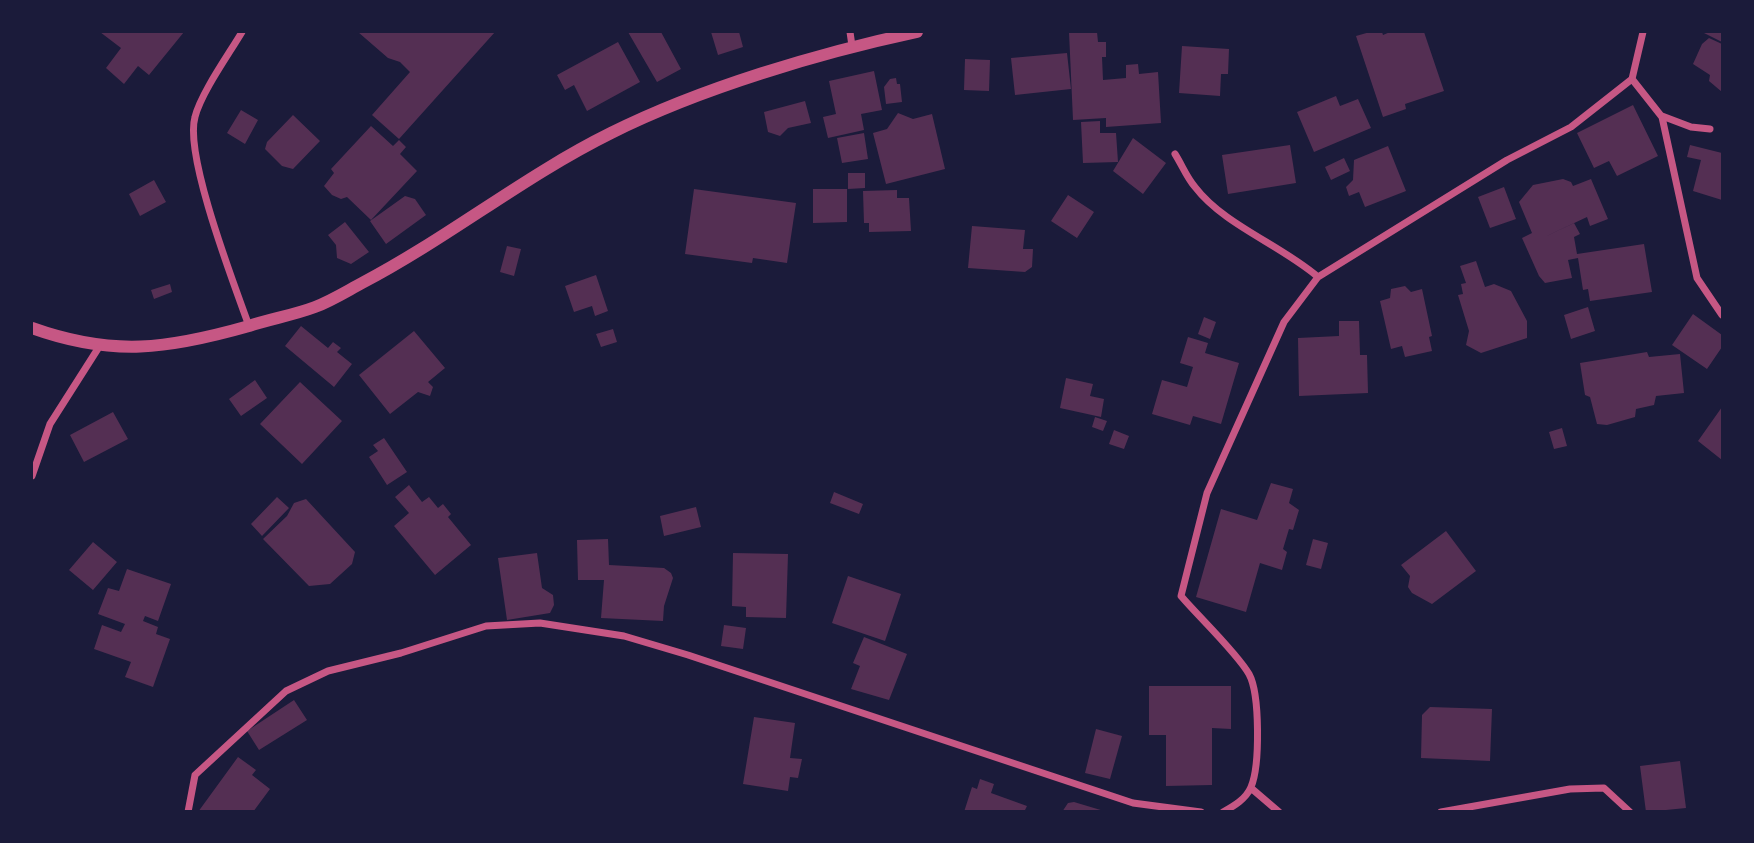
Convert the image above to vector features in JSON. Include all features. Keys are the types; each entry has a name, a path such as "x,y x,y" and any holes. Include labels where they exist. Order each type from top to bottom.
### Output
{"street":[{"path":"242,32 195,117 193,136 214,225 249,326"},
{"path":"850,32 852,46"},
{"path":"32,328 99,347 145,347 198,341 316,307 398,264 554,162 615,131 678,103 852,46 917,32"},
{"path":"1223,811 1239,808 1251,788 1256,760 1256,713 1249,675 1181,596 1208,494 1284,322 1318,277 1507,160 1571,127 1632,79 1643,32"},
{"path":"1632,79 1662,116 1697,278 1723,315"},
{"path":"1662,116 1691,127 1710,129"},
{"path":"1175,154 1195,188 1228,218 1294,256 1318,277"},
{"path":"1711,301 1723,304"},
{"path":"32,476 50,424 99,347"},
{"path":"188,811 195,775 286,691 328,671 401,653 486,626 540,624 624,636 1133,803 1201,811"},
{"path":"1251,788 1279,811"},
{"path":"1441,811 1570,789 1604,788 1630,811"}],"building":[{"path":"100,32 184,32 149,75 138,66 124,84 106,68 121,48"},
{"path":"358,32 495,32 399,139 372,115 410,72 400,62 388,58"},
{"path":"628,32 661,32 681,69 657,82"},
{"path":"711,32 739,32 743,47 718,55"},
{"path":"1069,32 1097,32 1098,42 1106,42 1106,57 1102,57 1103,80 1126,78 1126,65 1138,64 1139,74 1158,72 1161,123 1106,127 1106,118 1073,120"},
{"path":"1382,32 1383,35 1390,32 1424,32 1444,91 1405,104 1406,109 1383,117 1356,36"},
{"path":"1702,32 1722,32 1722,42"},
{"path":"1709,38 1722,44 1722,92 1709,81 1710,75 1693,64 1702,44"},
{"path":"618,42 640,82 587,111 574,85 565,90 557,75"},
{"path":"1182,46 1229,49 1228,74 1221,74 1220,96 1179,93"},
{"path":"1067,53 1071,89 1015,95 1011,58"},
{"path":"965,59 990,60 989,91 964,90"},
{"path":"874,71 882,110 861,114 864,130 828,138 823,117 836,114 829,81"},
{"path":"896,78 897,84 900,84 902,102 886,104 884,87 890,79"},
{"path":"1336,96 1340,106 1358,99 1371,128 1314,152 1297,112"},
{"path":"805,101 811,123 788,128 780,136 768,132 764,112"},
{"path":"1633,105 1658,156 1617,176 1609,161 1594,168 1577,133"},
{"path":"241,110 258,120 245,144 227,133"},
{"path":"898,113 913,119 932,114 945,169 886,184 873,133 887,129"},
{"path":"293,115 320,141 293,169 282,166 265,149 267,142"},
{"path":"1100,121 1100,133 1116,133 1118,162 1083,163 1081,122"},
{"path":"371,126 393,146 399,140 406,147 400,154 417,171 371,220 347,197 341,199 332,195 324,186 334,173 331,169"},
{"path":"864,133 868,159 842,163 837,138"},
{"path":"1133,138 1166,163 1143,194 1113,171"},
{"path":"1290,145 1296,183 1228,194 1222,155"},
{"path":"1690,145 1722,153 1722,200 1693,191 1701,160 1687,157"},
{"path":"1388,146 1406,191 1365,207 1359,192 1349,196 1346,187 1353,180 1354,160"},
{"path":"1344,158 1350,171 1331,180 1325,167"},
{"path":"848,173 865,173 865,188 848,189"},
{"path":"1563,179 1571,182 1573,186 1591,179 1608,219 1590,226 1587,217 1574,223 1580,234 1574,237 1577,254 1644,244 1652,292 1590,301 1588,289 1583,290 1578,258 1568,260 1572,278 1545,283 1539,276 1522,238 1532,233 1519,202 1533,185"},
{"path":"154,180 166,202 140,216 129,194"},
{"path":"1504,187 1516,219 1490,228 1478,197"},
{"path":"694,189 796,203 787,263 753,258 752,263 685,254"},
{"path":"813,189 847,189 847,222 813,223"},
{"path":"897,190 897,198 909,198 911,231 869,232 869,223 864,223 863,191"},
{"path":"1068,195 1094,212 1077,238 1051,221"},
{"path":"405,196 415,199 426,215 386,244 370,221"},
{"path":"345,222 369,252 351,264 337,258 336,245 328,235"},
{"path":"972,226 1025,230 1023,249 1033,249 1032,267 1025,272 968,268"},
{"path":"507,246 521,249 514,276 500,272"},
{"path":"1476,261 1485,287 1494,284 1511,291 1527,321 1527,338 1481,353 1466,345 1469,331 1458,295 1463,294 1461,284 1466,283 1460,266"},
{"path":"596,275 608,311 595,316 592,306 574,312 565,286"},
{"path":"170,284 172,292 154,299 151,290"},
{"path":"1405,286 1411,292 1422,289 1432,336 1429,337 1432,351 1405,357 1402,346 1391,349 1380,301 1390,298 1391,289"},
{"path":"1588,307 1595,331 1571,339 1564,315"},
{"path":"1693,314 1722,335 1722,347 1707,369 1672,345"},
{"path":"1204,317 1216,322 1210,339 1198,334"},
{"path":"1339,321 1359,321 1360,355 1367,355 1368,393 1299,396 1298,338 1339,336"},
{"path":"301,326 328,348 333,342 341,348 337,352 352,364 334,387 285,346"},
{"path":"613,329 617,342 601,347 596,334"},
{"path":"414,331 445,368 428,382 433,387 430,396 418,392 390,414 359,375"},
{"path":"1188,337 1208,343 1205,353 1239,363 1221,424 1193,416 1190,425 1152,414 1162,380 1187,387 1193,367 1180,363"},
{"path":"1647,352 1649,357 1680,354 1684,393 1656,396 1654,405 1636,409 1635,417 1607,425 1597,424 1590,397 1585,395 1580,363"},
{"path":"1066,378 1093,384 1090,396 1104,399 1101,417 1060,408"},
{"path":"255,380 267,398 241,416 229,399"},
{"path":"300,382 342,421 302,464 260,424"},
{"path":"1722,407 1722,460 1698,441"},
{"path":"113,412 128,439 84,462 70,435"},
{"path":"1095,417 1107,421 1103,431 1092,427"},
{"path":"1562,428 1567,446 1554,449 1549,432"},
{"path":"1114,430 1129,436 1124,449 1109,444"},
{"path":"384,438 407,472 387,485 369,457 378,451 373,445"},
{"path":"1271,483 1293,489 1289,503 1299,510 1283,549 1287,552 1282,570 1260,563 1246,612 1196,597 1221,509 1257,520"},
{"path":"409,485 422,502 429,497 438,508 443,504 451,514 448,517 471,545 435,575 394,526 409,513 395,497"},
{"path":"834,492 863,504 859,514 830,503"},
{"path":"277,497 289,508 262,536 251,524"},
{"path":"306,499 355,552 352,564 330,584 309,586 263,539 287,516 294,503"},
{"path":"696,507 701,527 664,536 660,516"},
{"path":"1446,531 1476,571 1432,604 1412,593 1408,587 1410,576 1401,565"},
{"path":"608,539 609,565 664,568 671,573 673,578 664,606 663,621 601,618 604,580 578,580 577,540"},
{"path":"1313,539 1328,543 1321,569 1306,565"},
{"path":"93,542 117,562 93,590 69,570"},
{"path":"537,553 542,588 553,595 554,605 550,613 507,620 498,558"},
{"path":"733,553 788,554 786,618 746,617 746,607 732,606"},
{"path":"127,569 171,584 158,621 145,616 143,621 158,627 156,634 170,639 153,687 125,677 131,662 94,649 102,625 121,632 125,624 98,614 108,588 119,591"},
{"path":"848,576 901,594 885,641 832,623"},
{"path":"724,625 746,628 743,649 721,646"},
{"path":"864,637 907,654 889,700 851,689 860,666 853,663"},
{"path":"1149,686 1231,686 1231,729 1212,728 1212,785 1166,786 1166,735 1149,735"},
{"path":"294,700 307,720 259,750 247,731"},
{"path":"1430,707 1492,709 1490,761 1421,758 1422,715"},
{"path":"754,717 795,723 790,758 802,759 798,778 790,777 788,791 743,784"},
{"path":"1096,729 1122,736 1110,779 1085,773"},
{"path":"238,757 256,770 252,775 270,789 253,812 198,812"},
{"path":"1680,761 1686,808 1646,812 1640,766"},
{"path":"980,779 994,784 991,793 1027,806 1024,812 964,812 972,787 977,789"},
{"path":"1074,802 1104,812 1062,812 1068,803"}]}
